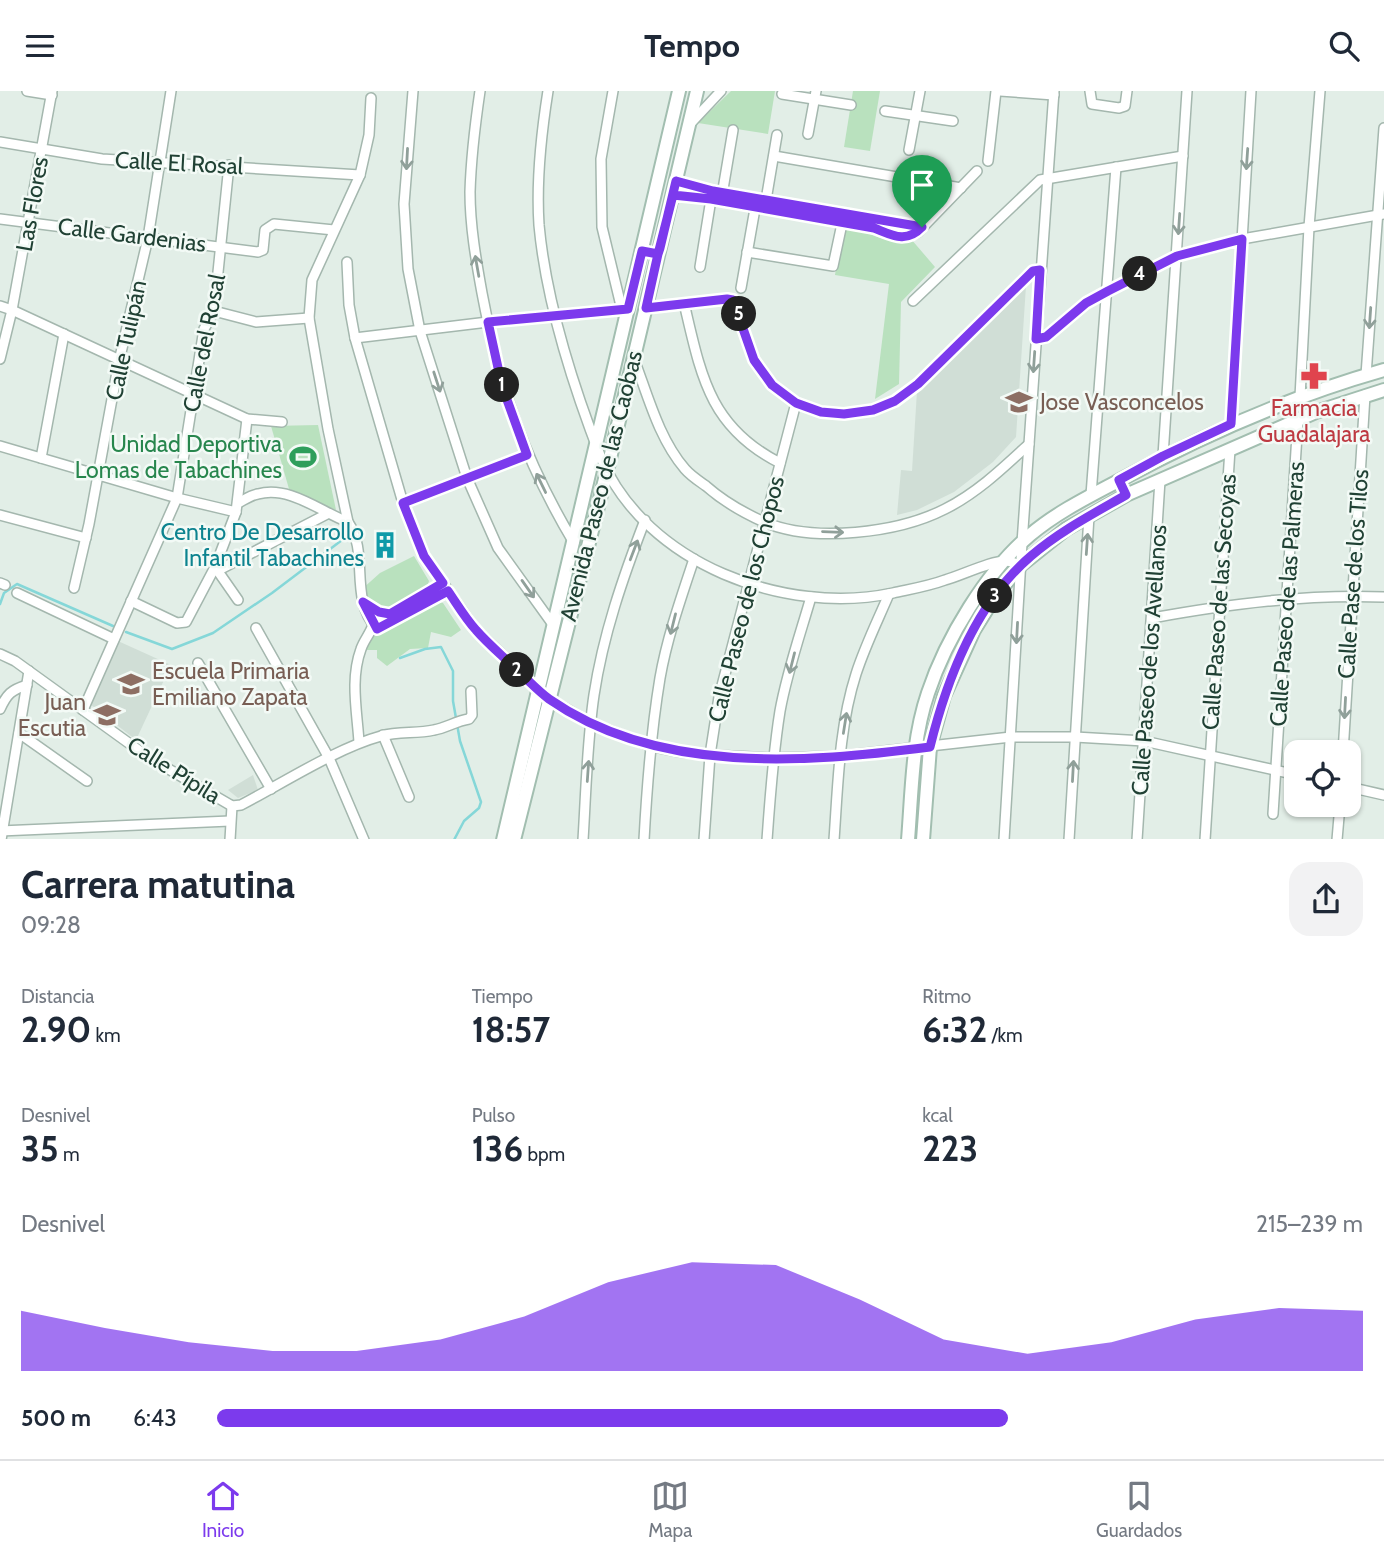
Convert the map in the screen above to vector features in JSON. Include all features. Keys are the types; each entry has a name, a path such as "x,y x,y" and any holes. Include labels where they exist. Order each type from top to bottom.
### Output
{"main road":[{"name":"Avenida Paseo de las Caobas","path":"514,839 544,695 554,626 625,310 642,251 679,91"},
{"name":"Avenida Paseo de las Caobas","path":"503,839 607,471 658,254 676,196 697,91"},
{"path":"642,251 658,254"},
{"path":"908,839 915,749 923,709 940,660 977,597 1004,560 1051,519 1163,456 1231,424 1300,397 1384,370"},
{"path":"1338,384 1336,390 1339,404"},
{"path":"923,839 930,747 944,696 974,630 995,596 1021,565 1050,541 1126,495 1298,419 1384,390"},
{"path":"1316,412 1322,398 1318,391"},
{"path":"1119,480 1126,495"}],"street":[{"path":"27,91 52,93"},
{"name":"Calle Tulipán","path":"74,587 99,475 119,361 148,238 171,91"},
{"path":"413,91 404,204 408,268 421,331 467,478 498,548 554,626"},
{"path":"480,91 473,139 470,194 475,254 488,322 502,386 527,455 549,501 574,543"},
{"path":"548,91 541,133 538,179 539,225 545,270 596,445 607,471 645,520 694,559 722,574 748,585 811,597 851,598 889,594 942,582 1004,560 1021,565"},
{"path":"355,338 488,322 625,310 602,227 601,159 613,91"},
{"path":"689,125 721,91"},
{"path":"909,149 920,91"},
{"path":"988,161 998,91 1054,93 1028,444 1004,839"},
{"path":"1090,91 1092,104 1119,108 1125,106 1127,91"},
{"path":"1163,456 1187,91"},
{"path":"1231,424 1251,91"},
{"path":"1300,397 1309,227 1320,91"},
{"name":"Las Flores","path":"0,359 12,310 52,93"},
{"path":"782,94 815,95 851,105"},
{"path":"808,134 815,95"},
{"path":"371,98 369,135 360,175 312,280 309,318 328,429 348,522 356,534 360,592 373,629"},
{"path":"885,111 953,121"},
{"path":"1366,376 1381,214 1384,128"},
{"path":"700,267 733,130"},
{"path":"741,288 747,252 774,156 777,135"},
{"name":"Calle El Rosal","path":"0,142 102,159 360,175"},
{"path":"774,156 961,188"},
{"path":"913,301 1040,180 1183,156"},
{"name":"Calle del Rosal","path":"83,710 177,498 204,329 214,311 229,166"},
{"path":"1091,495 1116,167"},
{"path":"843,218 899,238 913,235 977,171"},
{"path":"679,182 717,196 843,218 922,227"},
{"path":"676,196 717,196"},
{"path":"1036,339 1046,337 1086,303 1177,256 1242,239 1381,214"},
{"path":"747,252 834,266 843,218"},
{"name":"Calle Gardenias","path":"0,219 258,252 263,250 265,230 274,224 334,230"},
{"path":"347,262 349,305 355,338 403,503 424,556 475,629 544,695 591,723 650,746 710,755 773,758 839,756 1011,737 1075,737 1144,741 1284,772"},
{"path":"646,308 733,300 754,360 772,385 796,403 821,412 844,414 873,410 895,401 918,384 1027,276 1040,270"},
{"path":"684,303 708,389 720,414 757,452 780,463"},
{"path":"0,306 247,419 282,422"},
{"path":"214,311 256,322 309,318"},
{"path":"41,458 64,334"},
{"path":"633,355 663,435 685,470 719,497 766,523 808,531 855,533 899,526 946,509 976,491 1028,444"},
{"name":"Calle Pase de los Tilos","path":"1344,740 1365,395"},
{"name":"Calle Paseo de los Chopos","path":"704,839 710,755 722,684 796,403"},
{"path":"131,601 182,624 186,622 216,569 237,507 247,419"},
{"name":"Calle Paseo de las Palmeras","path":"1273,814 1298,419"},
{"path":"0,446 177,498 237,507 259,493 283,493 305,500 327,514 348,522"},
{"name":"Calle Paseo de las Secoyas","path":"1205,839 1230,449"},
{"path":"403,503 527,455"},
{"name":"Calle Paseo de los Avellanos","path":"1138,839 1160,480"},
{"path":"216,569 327,514"},
{"path":"0,515 86,538"},
{"path":"1069,839 1089,516"},
{"path":"583,839 594,695 622,580 645,520"},
{"path":"644,839 650,746 661,676 677,610 694,559"},
{"path":"216,569 238,600"},
{"path":"359,742 354,681 361,647 373,629 390,614 445,587"},
{"path":"373,629 445,587"},
{"path":"17,593 114,639"},
{"path":"834,839 839,756 846,714 856,674 889,594"},
{"path":"767,839 773,758 783,698 811,597"},
{"path":"1152,618 1219,606 1286,599 1384,597"},
{"path":"363,602 379,612 390,614"},
{"path":"256,628 329,758 364,839"},
{"name":"Calle Pípila","path":"0,654 29,671 148,757 232,806 241,805 359,742 383,735 443,727 472,717 471,691"},
{"path":"198,663 271,789"},
{"path":"29,671 1,834 230,821"},
{"path":"0,709 7,694 27,685"},
{"path":"19,733 87,781"},
{"path":"383,735 409,797"},
{"path":"1361,790 1384,795"},
{"path":"230,839 232,806"},
{"path":"1337,839 1339,817"}],"shaded area":[{"path":"1026,286 1016,437 993,462 954,492 917,510 897,515 901,470 912,471 917,391"},
{"name":"Escuela Primaria Emiliano Zapata","path":"118,641 171,665 136,740 90,704"},
{"path":"253,775 258,790 238,798 228,790"}],"green space":[{"path":"731,91 775,91 768,134 698,123"},
{"path":"853,91 880,91 870,151 844,147"},
{"path":"843,226 884,239 911,239 935,267 901,302 899,384 875,399 889,284 835,275"},
{"name":"Unidad Deportiva Lomas de Tabachines","path":"318,425 336,510 289,489 271,426"},
{"path":"414,556 429,581 427,587 392,606 375,606 368,600 361,590 380,573"},
{"path":"437,601 443,603 461,630 451,637 431,632 428,648 410,649 387,666 377,658 377,650 365,650 372,636"}],"waterway":[{"path":"126,632 172,649 213,633 346,537"},
{"path":"0,604 4,593 17,584 113,626"},
{"path":"400,658 425,649 441,647 453,671 453,701 460,741 481,802 479,808 464,821 455,839"}],"place":[{"name":"Farmacia Guadalajara","path":"1314,376"},
{"name":"Jose Vasconcelos","path":"1019,402"},
{"name":"Unidad Deportiva Lomas de Tabachines","path":"303,457"},
{"name":"Centro De Desarrollo Infantil Tabachines","path":"385,545"},
{"name":"Escuela Primaria Emiliano Zapata","path":"131,684"},
{"name":"Juan Escutia","path":"107,715"}],"route":[{"path":"922,227 713,191 676,181 658,254 646,308 733,300 754,360 772,385 796,403 821,412 844,414 873,410 895,401 918,384 1033,271 1040,270 1036,339 1046,337 1086,303 1177,256 1242,239 1231,424 1119,480 1126,495 1066,529 1013,573 995,596 958,661 936,719 930,747 839,756 773,758 710,755 650,746 591,723 549,699 475,629 448,591 377,629 373,625 363,602 379,612 390,614 443,583 424,556 403,503 527,455 502,386 488,322 628,309 642,251 658,254 673,195 711,199 874,228 899,238 913,235 922,227"}]}
